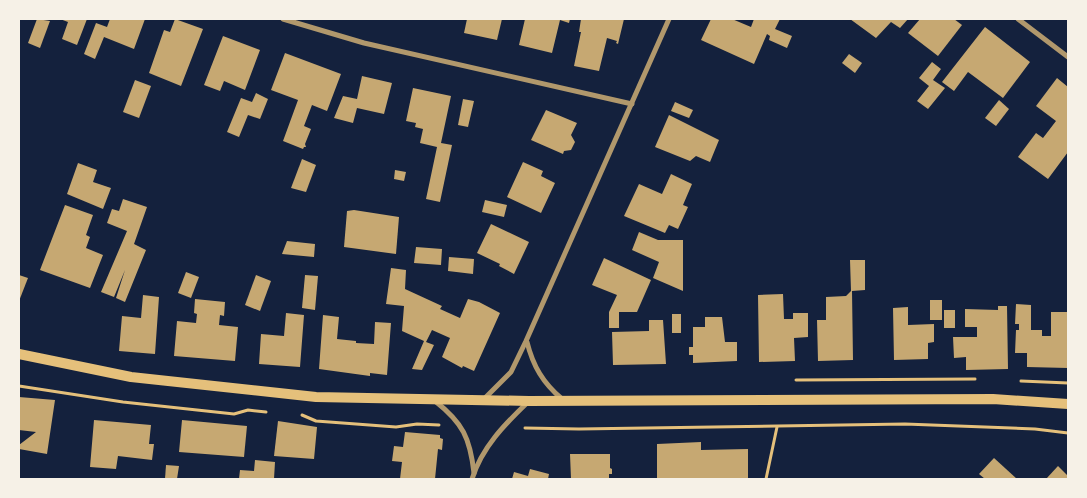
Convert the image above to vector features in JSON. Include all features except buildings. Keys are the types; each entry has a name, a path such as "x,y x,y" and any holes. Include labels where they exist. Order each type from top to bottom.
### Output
{"main road":[{"path":"19,354 140,378 316,397 482,401 984,398 1068,404"}],"street":[{"path":"283,19 364,42 632,104"},
{"path":"482,401 502,384 511,372 670,19"},
{"path":"1018,19 1068,56"},
{"path":"526,341 531,359 539,375 550,389 565,401"},
{"path":"433,400 453,415 461,426 471,448 473,476"},
{"path":"473,476 487,446 502,427 529,401"}],"path":[{"path":"19,386 123,402 234,414 248,410 276,413"},
{"path":"294,414 303,415 316,421 351,424 396,427 416,424 461,426"},
{"path":"502,427 579,429 905,424 1035,429 1068,433"},
{"path":"766,479 777,427"}]}
